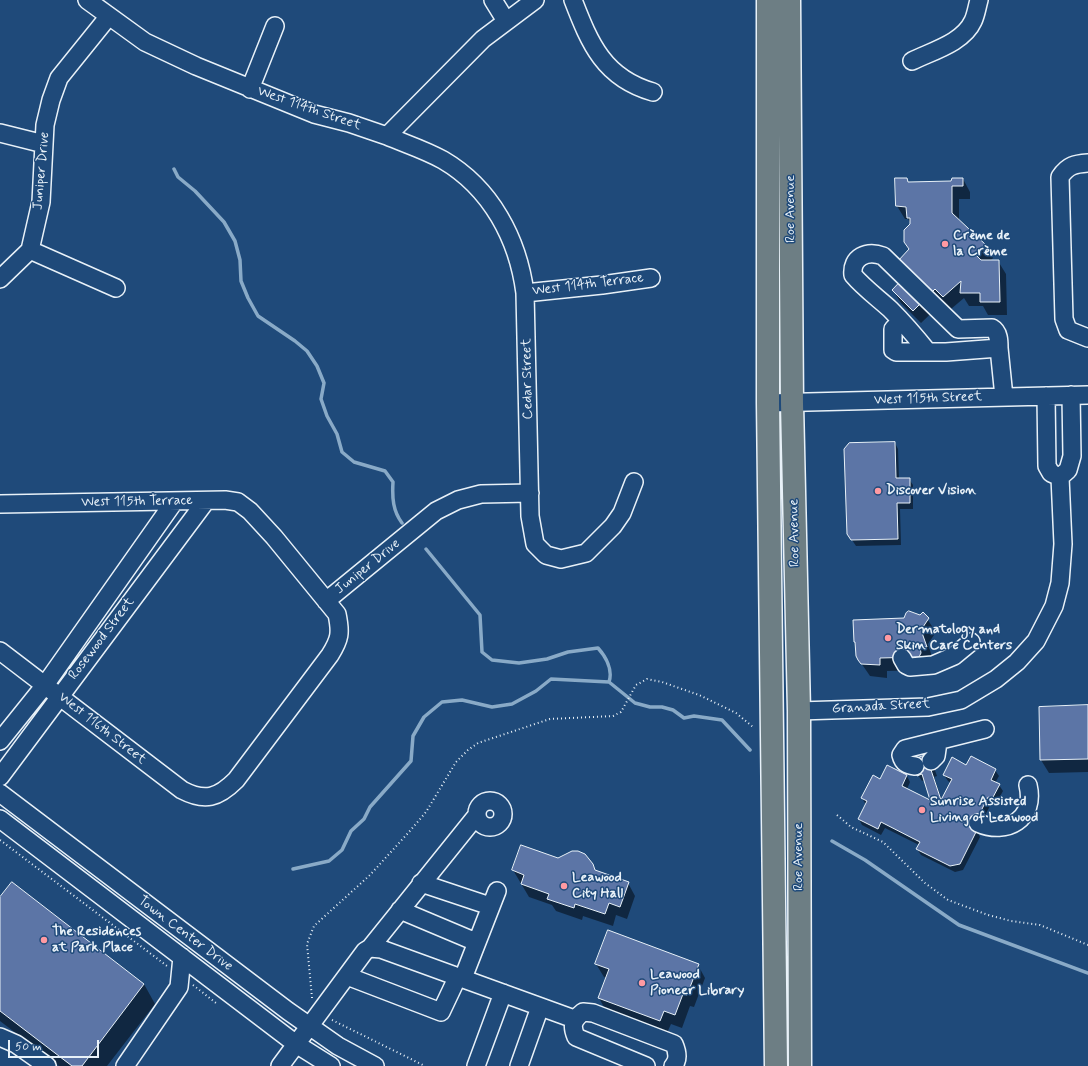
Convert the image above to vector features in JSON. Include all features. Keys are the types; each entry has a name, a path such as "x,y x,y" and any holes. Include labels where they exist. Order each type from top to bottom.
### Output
{"main road":[{"name":"Roe Avenue","path":"768,0 768,403 776,1066"},
{"name":"Roe Avenue","path":"789,0 792,403 798,711 800,1066"},
{"path":"771,666 788,701 798,711"}],"street":[{"name":"West 114th Street","path":"87,0 145,42 250,89 314,114 349,123 387,136"},
{"path":"493,0 506,21"},
{"path":"387,136 470,52 506,21 535,0"},
{"path":"573,0 585,32 608,67 627,82 638,88 653,92"},
{"path":"912,61 955,40 964,33 972,22 979,0"},
{"name":"Juniper Drive","path":"30,250 41,202 45,125 51,100 59,78 109,16"},
{"path":"250,89 275,26"},
{"path":"0,134 44,144"},
{"name":"Cedar Street","path":"387,136 444,161 462,174 487,199 500,216 512,240 523,277 525,293 530,516 535,544 546,555 561,559 586,553 613,526 625,508 634,482"},
{"path":"1088,164 1073,164 1065,170 1060,177 1064,319 1068,330 1088,338"},
{"path":"0,279 30,250 116,288"},
{"path":"928,352 900,321 853,275 852,268 856,260 869,252 883,256 958,329 992,328 995,330 999,338 1004,397"},
{"name":"West 114th Terrace","path":"525,293 651,278"},
{"path":"900,321 893,329 893,350 896,352 946,352 999,348"},
{"path":"1046,396 1047,466 1050,473 1060,477 1068,470 1072,456 1070,395"},
{"name":"West 115th Street","path":"768,403 1088,395"},
{"name":"Granada Street","path":"798,711 928,707 961,700 996,679 1017,662 1036,641 1054,606 1060,583 1063,544 1060,477"},
{"name":"Juniper Drive","path":"208,797 224,793 236,780 338,641 340,628 337,614 326,601 436,511 458,500 481,494 530,493"},
{"name":"West 115th Terrace","path":"0,504 225,500 238,502 250,511 265,527 326,601"},
{"name":"Rosewood Street","path":"0,777 206,501"},
{"name":"Rosewood Street","path":"0,741 45,685 174,502"},
{"path":"128,568 146,581"},
{"path":"91,620 108,631"},
{"path":"902,658 906,665 910,667 933,665 954,656 971,642"},
{"name":"West 116th Street","path":"0,651 182,790 195,797 208,797"},
{"path":"915,766 908,765 903,761 902,755 905,749 912,746 938,742 985,729"},
{"path":"932,761 936,756 938,742"},
{"path":"978,823 994,829 1001,829 1015,823 1025,813 1028,806 1030,800 1028,785"},
{"name":"Town Center Drive","path":"0,793 109,877 313,1013 338,1046 375,1066"},
{"path":"280,1066 296,1044 313,1013 347,976 477,815"},
{"name":"Town Center Drive","path":"0,819 296,1044 331,1066"},
{"path":"421,883 490,906"},
{"path":"347,976 441,1012 460,977 497,891"},
{"path":"400,910 476,942"},
{"path":"370,948 381,949 574,1019"},
{"path":"125,1066 179,987 182,958"},
{"path":"476,1066 503,992"},
{"path":"519,1066 540,1007"},
{"path":"646,1066 576,1037 572,1028 574,1019 583,1012 593,1013 674,1044 677,1053 675,1064 673,1066"},
{"path":"0,1037 16,1044 47,1066"}],"path":[{"path":"425,1066 313,1013 307,944 314,926 370,875 426,812 456,762 468,750 478,743 550,719 613,716 621,712 636,685 647,679 674,686 699,695 736,712 753,727"},
{"path":"837,815 851,827 883,842 925,882 948,900 988,915 1012,921 1040,925 1088,945"},
{"path":"0,840 218,1004"}],"building":[{"name":"Crème de la Crème","path":"895,178 907,178 908,182 951,181 952,178 963,178 963,186 952,186 952,213 986,245 976,255 981,260 999,260 1000,302 980,302 980,293 960,293 961,281 943,297 935,289 913,311 892,290 909,272 898,261 909,249 904,242 904,230 910,224 910,218 907,218 906,207 896,206"},
{"name":"Discover Vision","path":"895,442 896,478 910,478 910,503 897,503 898,539 851,540 847,534 844,449 849,443"},
{"name":"Dermatology and Skin Care Centers","path":"909,611 920,615 923,612 929,618 921,630 927,647 920,647 921,653 919,657 880,658 880,665 861,664 856,656 853,620 904,618 906,613"},
{"path":"1088,705 1088,759 1040,760 1039,707"},
{"name":"Sunrise Assisted Living of Leawood","path":"929,754 934,769 931,770 941,800 952,779 943,775 952,757 966,765 971,756 996,769 991,780 1000,784 992,799 988,797 973,827 977,830 960,864 950,866 916,849 920,842 881,822 878,829 858,819 867,801 861,798 873,775 880,779 887,765 907,775 902,786 930,800 922,774 917,776 912,760"},
{"path":"521,845 558,858 572,851 578,851 585,854 593,864 595,870 629,882 620,907 609,903 605,914 575,904 574,908 547,899 549,894 521,884 524,875 512,870"},
{"name":"The Residences at Park Place","path":"12,882 144,984 82,1066 72,1066 0,1011 0,897"},
{"path":"608,930 699,964 687,995 683,994 675,1015 664,1011 660,1021 598,998 609,969 595,964"}],"waterway":[{"path":"174,169 178,177 195,191 224,222 235,241 240,260 241,281 258,316 307,351 317,366 324,383 321,399 327,416 337,434 342,452 354,462 385,471 393,482 394,504 402,523"},
{"path":"426,549 480,615 482,652 492,660 519,663 547,659 568,652 598,648 604,655 608,664 610,673 609,682"},
{"path":"293,869 329,861 342,850 351,831 364,819 370,807 411,761 413,736 424,717 442,702 462,700 492,707 512,704 536,691 551,679 609,682 635,703 650,707 662,707 673,710 684,718 694,716 722,720 750,750"},
{"path":"832,841 865,860 959,925 1088,973"}],"place":[{"name":"Crème de la Crème","path":"945,244"},
{"name":"Discover Vision","path":"878,491"},
{"name":"Dermatology and Skin Care Centers","path":"888,638"},
{"name":"Sunrise Assisted Living of Leawood","path":"922,810"},
{"name":"Leawood City Hall","path":"564,886"},
{"name":"The Residences at Park Place","path":"44,940"},
{"name":"Leawood Pioneer Library","path":"642,983"}]}
